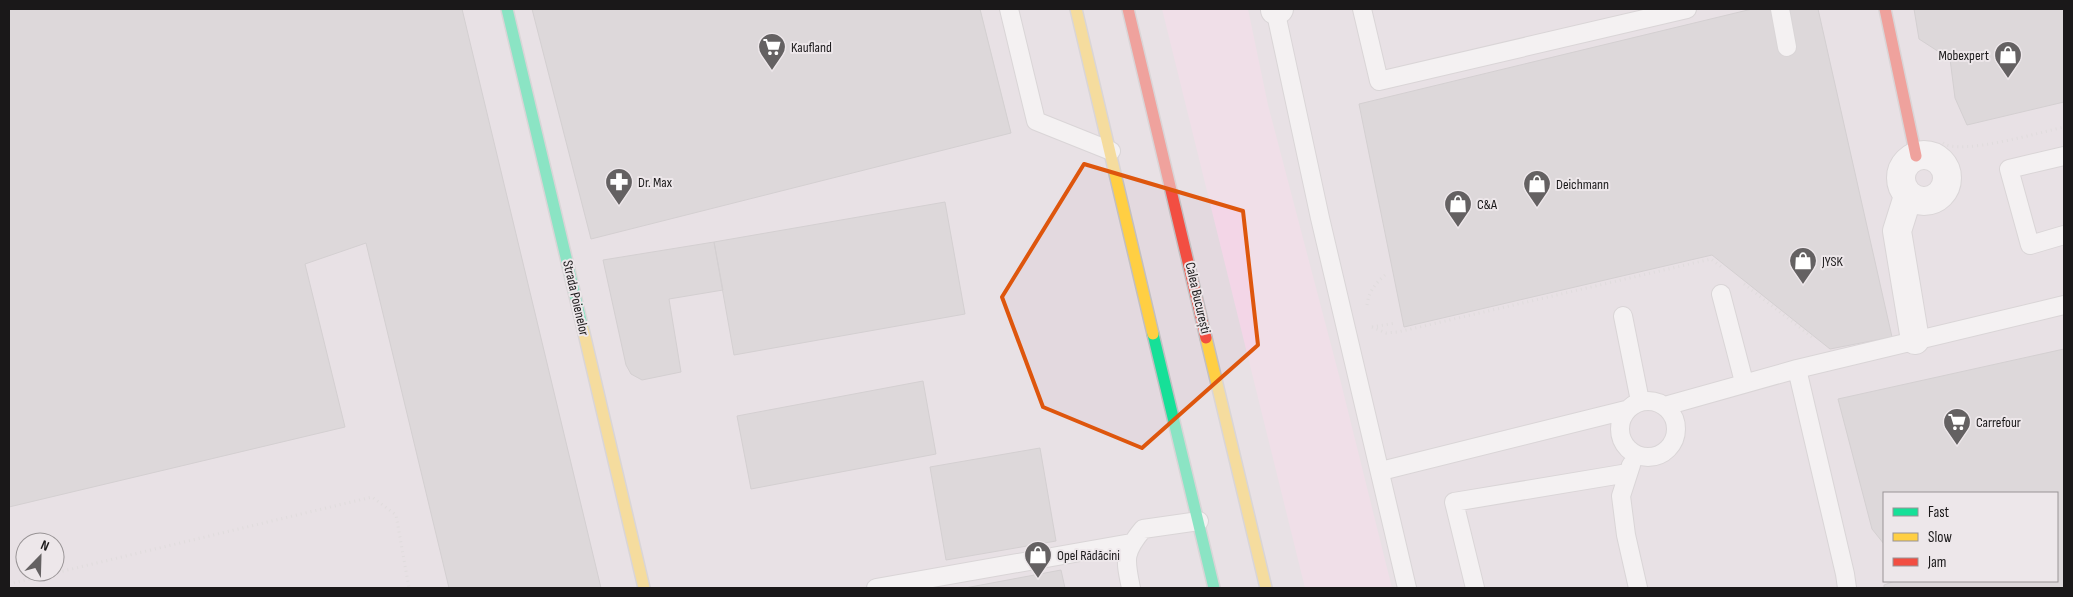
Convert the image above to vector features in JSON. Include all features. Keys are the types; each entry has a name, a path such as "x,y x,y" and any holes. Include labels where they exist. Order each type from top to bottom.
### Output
{"main road":[{"name":"Strada Poienelor","path":"508,9 644,588"},
{"path":"1076,9 1214,588"},
{"name":"Calea București","path":"1128,9 1266,588"},
{"path":"1884,9 1916,156"}],"street":[{"path":"1916,156 1932,156 1944,166 1947,181 1941,194 1935,199 1922,202 1908,196 1901,184 1900,177 1905,164 1916,156"},
{"path":"1908,196 1896,231 1915,340"}],"lane":[{"path":"1009,9 1036,122 1111,151"},
{"path":"1276,9 1327,245 1407,588"},
{"path":"1362,9 1379,81 1687,9"},
{"path":"1780,9 1787,47"},
{"path":"2064,156 2009,169 2030,245 2064,235"},
{"path":"1720,294 1744,382"},
{"path":"1665,406 1744,382 2064,306"},
{"path":"1381,471 1633,406 1657,402 1665,406 1675,420 1675,439 1670,448 1662,454 1652,457 1635,454 1622,442 1619,434 1619,425 1633,406 1623,316"},
{"path":"1797,369 1846,574 1846,588"},
{"path":"1635,454 1621,496 1623,518 1638,588"},
{"path":"1474,588 1454,502 1628,473"},
{"path":"1131,588 1125,562 1131,543 1143,529 1199,522"},
{"path":"876,588 1131,543"}],"path":[{"path":"1938,140 1948,147 1966,148 2064,127"},
{"path":"1371,327 1386,333 1398,332 1711,259 1727,271"},
{"path":"1367,308 1368,296 1374,284 1385,275"},
{"path":"1742,283 1812,337"},
{"path":"1370,321 1371,327"},
{"path":"1371,327 1396,323"},
{"path":"9,584 372,496 396,515 409,588"}],"highlighted area":[{"path":"1084,164 1243,211 1258,345 1142,448 1043,407 1002,297"}],"shaded area":[{"path":"9,9 2064,9 2064,588 9,588"},
{"path":"1162,9 1248,9 1268,105 1341,383 1392,588 1305,588"}],"building":[{"path":"9,9 462,9 601,588 449,588 366,243 305,264 345,427 9,507"},
{"name":"Kaufland","path":"532,9 980,9 1011,133 591,239"},
{"path":"1752,9 1818,9 1892,337 1830,349 1712,255 1404,327 1359,104"},
{"name":"Mobexpert","path":"1914,9 2064,9 2064,102 1967,125 1955,98 1950,59 1919,39"},
{"path":"945,202 965,314 734,355 714,242"},
{"path":"714,242 723,290 669,299 681,372 642,380 631,374 626,365 603,260"},
{"name":"Carrefour","path":"2064,349 2064,588 1884,588 1884,585 1892,582 2058,582 2058,492 1883,492 1883,543 1872,529 1838,399"},
{"path":"923,381 936,454 751,489 737,416"},
{"path":"1040,448 1056,541 946,560 930,467"},
{"name":"Opel Rădăcini","path":"1061,570 1065,588 965,588"}],"traffic: fast":[{"path":"507,9 583,329"},
{"path":"1153,334 1214,588"}],"traffic: slow":[{"path":"1076,9 1153,334"},
{"path":"583,329 644,588"},
{"path":"1206,338 1266,588"}],"traffic: jam":[{"path":"1128,9 1206,338"},
{"path":"1885,9 1916,156"}],"place":[{"name":"Kaufland","path":"772,71"},
{"name":"Mobexpert","path":"2008,79"},
{"name":"Dr. Max","path":"619,206"},
{"name":"Deichmann","path":"1537,208"},
{"name":"C&A","path":"1458,228"},
{"name":"JYSK","path":"1803,285"},
{"name":"Carrefour","path":"1957,446"},
{"name":"Opel Rădăcini","path":"1038,579"}]}
